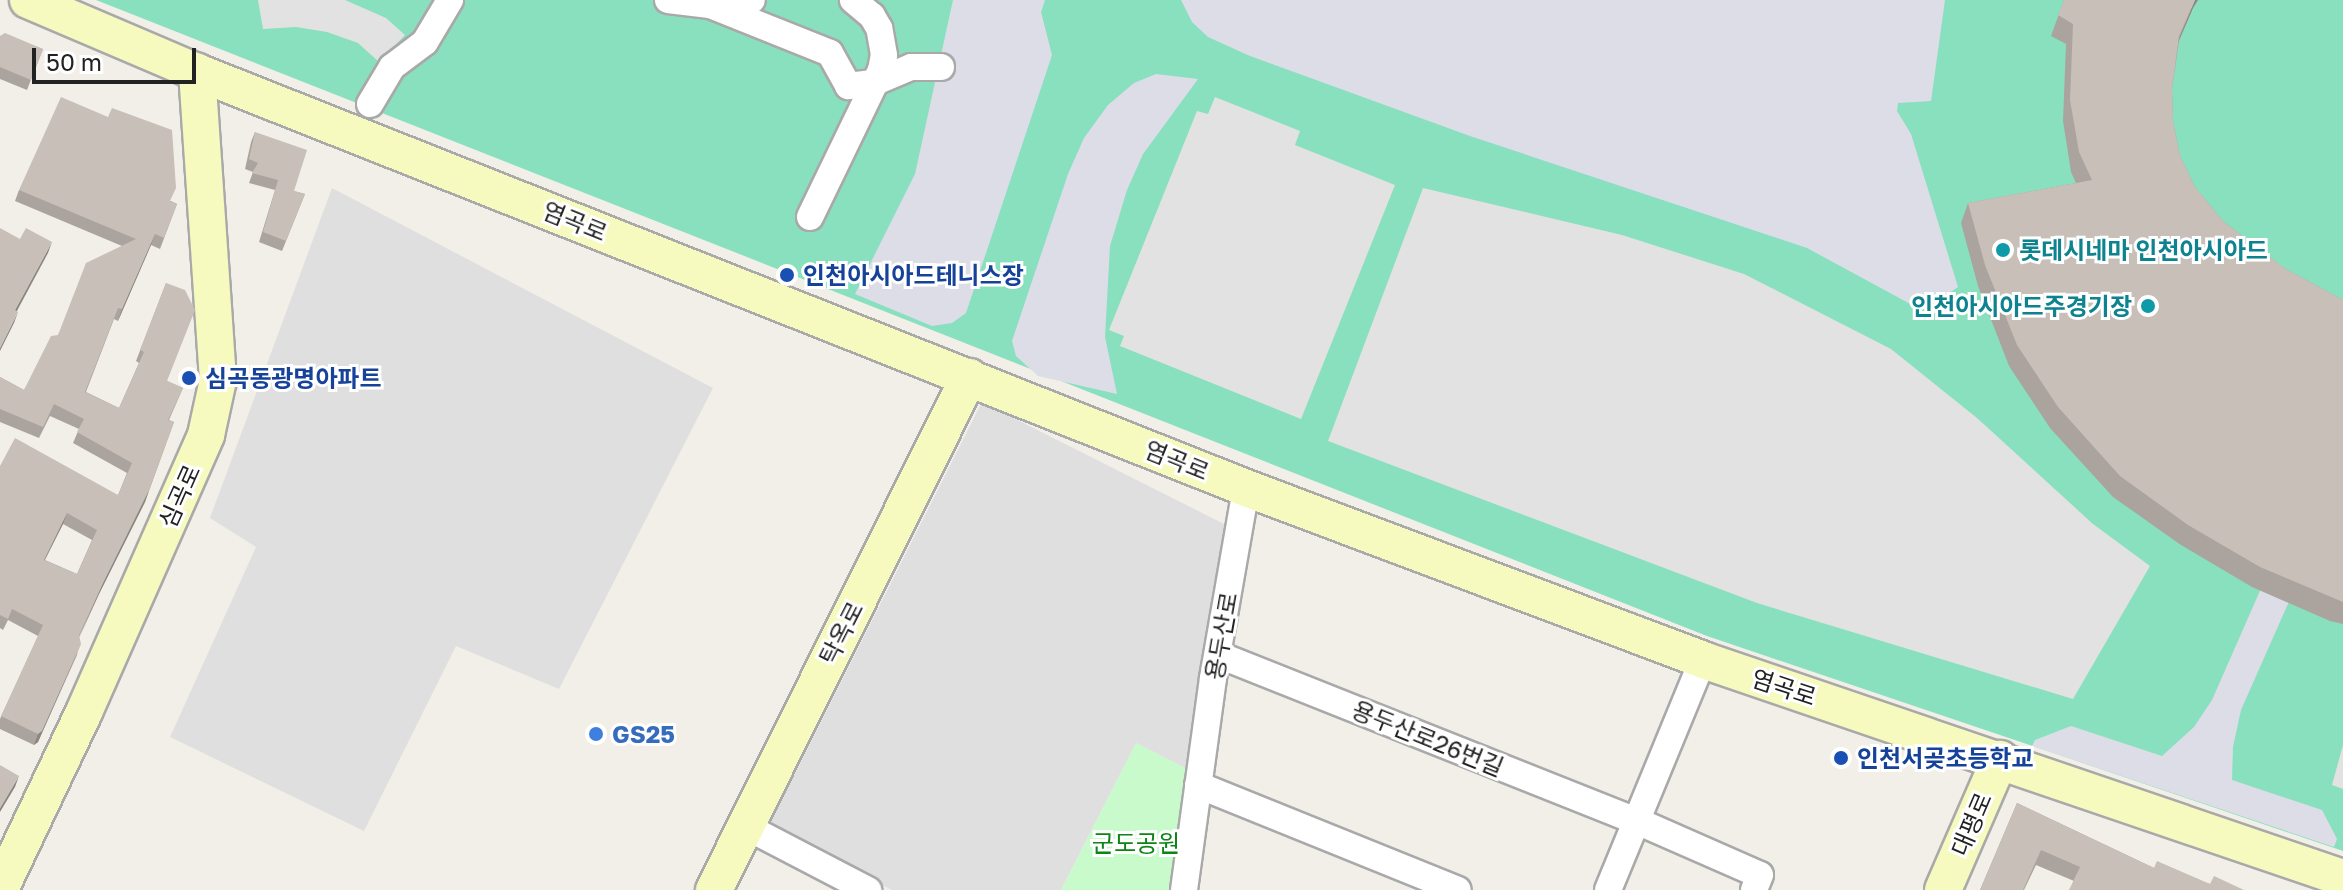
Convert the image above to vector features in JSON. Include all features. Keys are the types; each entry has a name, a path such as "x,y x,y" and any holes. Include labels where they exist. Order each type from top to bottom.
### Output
{"main road":[{"name":"염곡로","path":"28,0 197,72 1246,488 1703,660 2343,878"},
{"name":"심곡로","path":"0,889 84,712 206,435 218,380 197,72"},
{"name":"탁옥로","path":"714,890 969,377"},
{"name":"대평로","path":"1943,890 2000,759"}],"street":[{"path":"370,104 392,67 425,42 450,0"},
{"path":"670,0 710,5 752,0"},
{"path":"810,217 884,55 879,28 872,16 853,0"},
{"path":"710,5 830,53 848,86 873,83 911,67 941,67"},
{"name":"용두산로","path":"1184,890 1246,488"},
{"name":"용두산로26번길","path":"1219,655 1637,821 1757,883"},
{"path":"1608,890 1703,660"},
{"path":"1198,785 1458,890"},
{"path":"745,826 868,890"}],"shaded area":[{"path":"258,0 345,0 386,18 405,35 379,62 358,43 327,32 296,27 263,29"},
{"path":"953,0 1045,0 1041,12 1052,55 966,313 952,323 932,326 855,294 915,174"},
{"path":"1181,0 1945,0 1931,101 1898,103 1897,111 1911,134 1958,287 1930,306 1914,306 1807,248 1470,136 1250,56 1208,37 1192,22"},
{"path":"1156,74 1198,79 1143,154 1127,190 1110,246 1105,337 1117,394 1038,376 1016,356 1012,341 1068,174 1084,138 1108,105 1134,83"},
{"path":"1215,97 1300,131 1295,145 1395,185 1301,419 1120,346 1124,336 1109,330 1197,111 1208,114"},
{"path":"332,188 713,388 559,689 456,646 364,831 170,737 256,547 210,518"},
{"path":"1423,188 1622,235 1744,274 1891,349 1977,418 2093,524 2150,566 2073,699 1757,603 1328,441"},
{"path":"982,402 1228,526 1189,770 1136,743 1061,890 892,890 768,827"},
{"path":"2263,584 2291,597 2241,710 2233,747 2232,780 2322,810 2337,839 2334,847 2032,746 2035,740 2071,726 2162,756 2194,727 2212,700"},
{"path":"2343,745 2343,789 2332,785"}],"green space":[{"path":"96,0 2343,0 2343,851 1707,636"},
{"name":"군도공원","path":"1136,743 1189,770 1175,890 1061,890"}],"building":[{"name":"인천아시아드주경기장","path":"2064,0 2195,0 2179,36 2172,89 2173,121 2180,156 2195,187 2223,221 2284,268 2343,300 2343,602 2260,567 2188,525 2120,476 2058,407 2017,345 1985,265 1968,203 2092,180 2079,152 2070,100 2073,24 2058,15"},
{"path":"5,33 43,49 31,80 0,67 0,36"},
{"path":"61,97 108,117 112,108 172,130 176,188 170,201 177,204 164,238 155,234 122,309 118,308 85,392 119,408 144,352 140,350 166,283 185,290 195,310 167,381 183,388 168,420 174,422 149,490 79,635 81,644 38,734 1,716 43,625 12,609 8,619 0,615 0,466 15,438 118,495 132,463 77,432 84,419 54,404 43,427 0,409 0,377 24,390 51,336 58,335 86,263 136,239 19,190","holes":["67,513 97,530 77,574 44,560"]},
{"path":"255,132 307,150 294,191 305,194 286,241 263,232 278,180 252,173 258,163 249,159"},
{"path":"0,228 20,239 26,228 52,242 15,310 18,312 0,348"},
{"path":"0,765 19,776 0,808"},
{"path":"2017,803 2154,868 2157,861 2210,884 2214,876 2244,890 2069,890 2080,867 2041,850 2023,890 1980,890"}],"place":[{"name":"롯데시네마 인천아시아드","path":"2003,250"},
{"name":"인천아시아드테니스장","path":"787,275"},
{"name":"인천아시아드주경기장","path":"2148,306"},
{"name":"심곡동광명아파트","path":"189,378"},
{"name":"GS25","path":"596,734"},
{"name":"인천서곶초등학교","path":"1841,758"}]}
